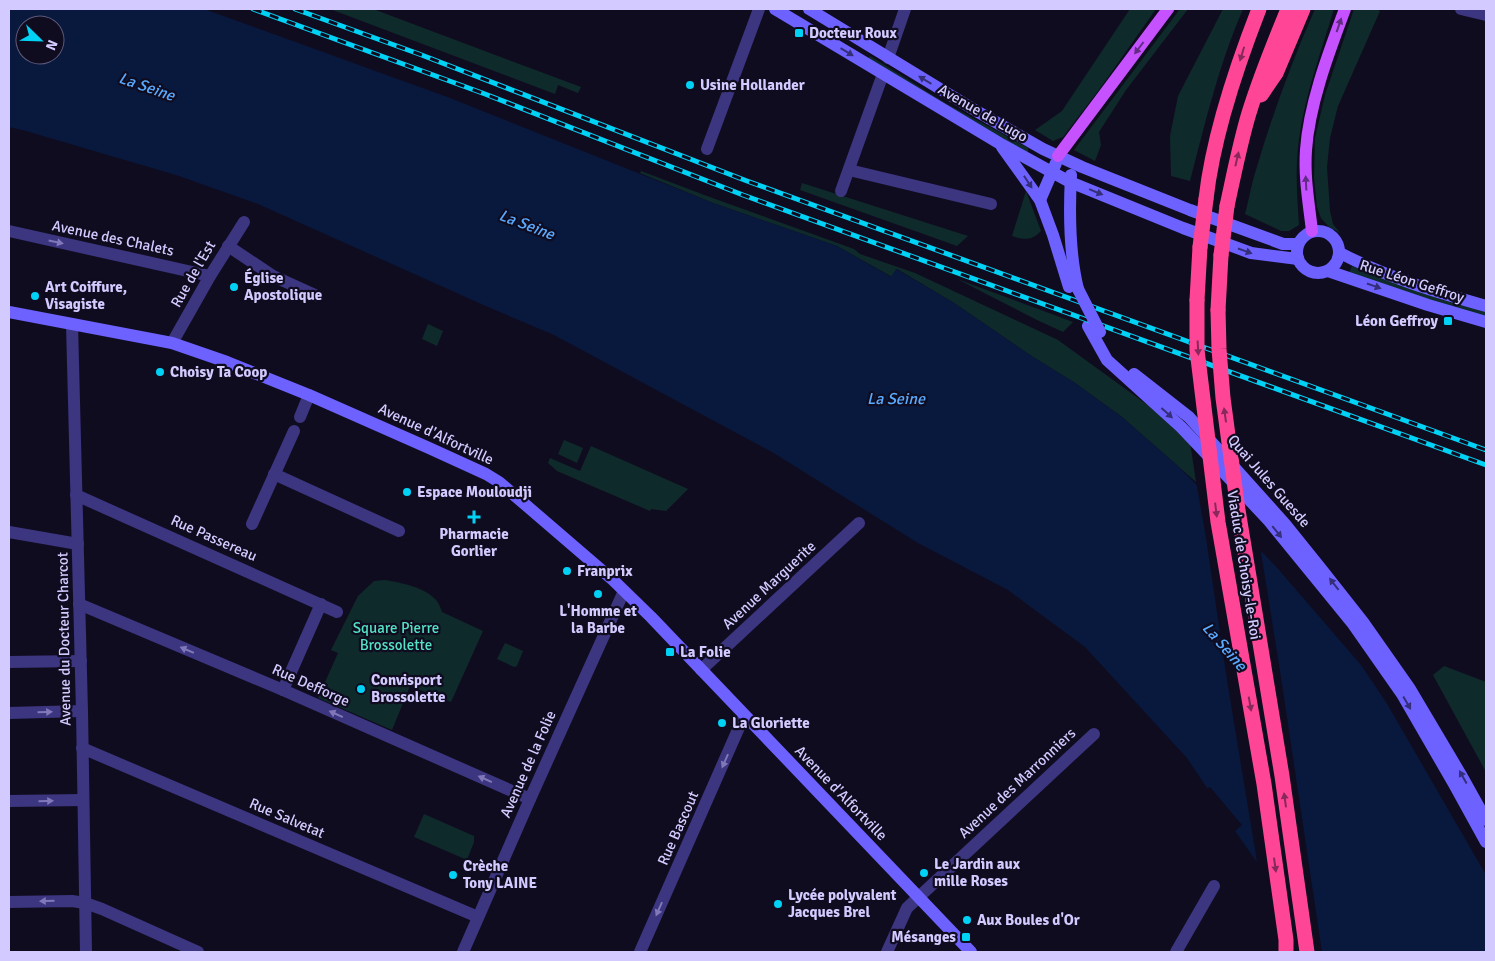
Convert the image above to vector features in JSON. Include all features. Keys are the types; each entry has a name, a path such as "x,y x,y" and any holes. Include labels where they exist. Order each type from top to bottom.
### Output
{"highway":[{"name":"Viaduc de Choisy-le-Roi","path":"1259,9 1246,43 1215,147 1200,247 1197,350 1218,522 1264,784 1286,940 1286,952"},
{"name":"Viaduc de Choisy-le-Roi","path":"1288,9 1269,54 1249,113 1237,160 1227,206 1221,255 1218,310 1223,398 1238,510 1280,766 1307,952"},
{"path":"1249,113 1276,73 1303,9"}],"main road":[{"name":"Avenue de Lugo","path":"775,9 999,143 1070,182 1183,228 1252,253 1298,259"},
{"name":"Avenue de Lugo","path":"809,9 978,112 1058,156 1190,210 1283,244 1298,244"},
{"path":"1040,200 1058,156 1168,9"},
{"path":"1312,231 1306,183 1306,151 1309,122 1324,69 1345,9"},
{"name":"Quai Jules Guesde","path":"999,143 1021,171 1040,200 1088,326 1108,360 1181,427 1269,521 1353,624 1402,694 1486,842"},
{"name":"Quai Jules Guesde","path":"1071,162 1069,200 1074,275 1073,288 1100,332 1106,347 1112,355 1133,373 1189,417 1285,524 1328,577 1410,688 1486,820"},
{"path":"1312,231 1325,231 1336,240 1339,246 1340,253 1336,264 1328,271 1313,273 1301,265 1298,259 1298,244 1301,238 1312,231"},
{"name":"Rue Léon Geffroy","path":"1340,253 1363,266 1435,292 1486,306"},
{"name":"Rue Léon Geffroy","path":"1328,271 1428,305 1486,322"},
{"name":"Avenue d'Alfortville","path":"9,312 172,344 227,362 310,395 486,474 499,482 624,590 970,952"}],"street":[{"path":"707,148 759,9"},
{"path":"888,58 905,9"},
{"path":"1461,9 1486,15"},
{"path":"841,191 883,74"},
{"path":"849,170 991,204"},
{"name":"Rue de l'Est","path":"172,344 210,276 244,222"},
{"name":"Avenue des Chalets","path":"9,232 210,276"},
{"path":"228,246 273,276 317,296"},
{"name":"Avenue du Docteur Charcot","path":"72,324 86,952"},
{"path":"300,417 310,395"},
{"path":"252,524 294,431"},
{"path":"274,474 399,531"},
{"name":"Rue Passereau","path":"76,495 338,612"},
{"name":"Avenue Marguerite","path":"701,670 859,523"},
{"path":"9,532 78,544"},
{"name":"Avenue de la Folie","path":"463,952 624,590"},
{"name":"Rue Defforge","path":"79,604 283,690 530,799"},
{"path":"283,690 321,604"},
{"path":"9,662 81,661"},
{"path":"9,713 82,711"},
{"name":"Rue Bascout","path":"640,952 744,716"},
{"name":"Avenue des Marronniers","path":"887,952 907,908 1094,734"},
{"name":"Rue Salvetat","path":"82,748 478,917"},
{"path":"9,801 83,800"},
{"path":"1176,952 1214,886"},
{"path":"9,902 72,901 85,903 198,952"}],"green space":[{"path":"330,9 373,9 581,87 578,93 558,85 555,94"},
{"path":"1130,9 1156,9 1063,137 1053,141 1035,130 1062,111"},
{"path":"1180,9 1188,9 1126,90 1099,132 1101,145 1095,161 1074,150"},
{"path":"1223,9 1243,9 1220,72 1190,181 1171,176 1170,136 1178,96"},
{"path":"1315,9 1334,9 1309,90 1299,139 1297,193 1299,225 1289,231 1281,231 1245,214 1262,149 1290,68"},
{"path":"1354,9 1375,9 1380,11 1338,106 1330,138 1327,167 1330,211 1333,224 1340,233 1329,227 1321,218 1317,207 1314,177 1315,138 1325,95"},
{"path":"870,56 947,104 1028,148 1028,153 867,60"},
{"path":"641,171 915,273 1058,340 1189,435 1196,482 1122,417 1075,383 954,303 897,269 892,277 837,246 713,203 640,173"},
{"path":"802,183 968,236 957,246 800,190"},
{"path":"1026,191 1041,231 1034,237 1024,239 1012,236"},
{"path":"1352,266 1443,300 1486,312 1486,316 1464,312 1349,273"},
{"path":"957,279 1073,322 1063,332"},
{"path":"428,324 443,331 437,346 422,339"},
{"path":"564,440 583,448 577,463 558,454"},
{"path":"591,446 688,489 666,511 651,509 650,511 557,471 548,463 550,458 580,471"},
{"name":"Square Pierre Brossolette","path":"385,580 413,586 426,592 437,601 442,612 483,631 451,702 410,686 392,730 318,698 338,653 331,650 358,596 374,581"},
{"path":"505,643 523,651 517,666 514,667 497,659"},
{"path":"1444,666 1486,682 1486,772 1433,675"},
{"path":"424,814 474,836 474,842 467,860 414,837"}],"water":[{"name":"La Seine","path":"9,9 204,9 450,98 713,203 837,246 891,277 896,269 954,303 1075,383 1122,417 1179,467 1279,570 1361,665 1386,702 1486,875 1486,952 1308,952 1266,875 1235,831 1242,825 1210,787 1207,788 1187,758 1085,647 1008,590 918,543 772,452 554,335 258,204 176,175 9,127"}],"pier":[{"path":"1196,481 1260,546 1322,952 1305,952 1258,868"}],"railway":[{"path":"253,9 485,94 743,195 1486,465"},
{"path":"295,9 419,54 747,181 1486,450"}],"place":[{"name":"Docteur Roux","path":"799,33"},
{"name":"Usine Hollander","path":"690,85"},
{"name":"Église Apostolique","path":"234,287"},
{"name":"Art Coiffure, Visagiste","path":"35,296"},
{"name":"Léon Geffroy","path":"1448,321"},
{"name":"Choisy Ta Coop","path":"160,372"},
{"name":"Espace Mouloudji","path":"407,492"},
{"name":"Pharmacie Gorlier","path":"474,517"},
{"name":"Franprix","path":"567,571"},
{"name":"L'Homme et la Barbe","path":"598,594"},
{"name":"La Folie","path":"670,652"},
{"name":"Convisport Brossolette","path":"361,689"},
{"name":"La Gloriette","path":"722,723"},
{"name":"Le Jardin aux mille Roses","path":"924,873"},
{"name":"Crèche Tony LAINE","path":"453,875"},
{"name":"Lycée polyvalent Jacques Brel","path":"778,904"},
{"name":"Aux Boules d'Or","path":"967,920"},
{"name":"Mésanges","path":"966,937"}]}
